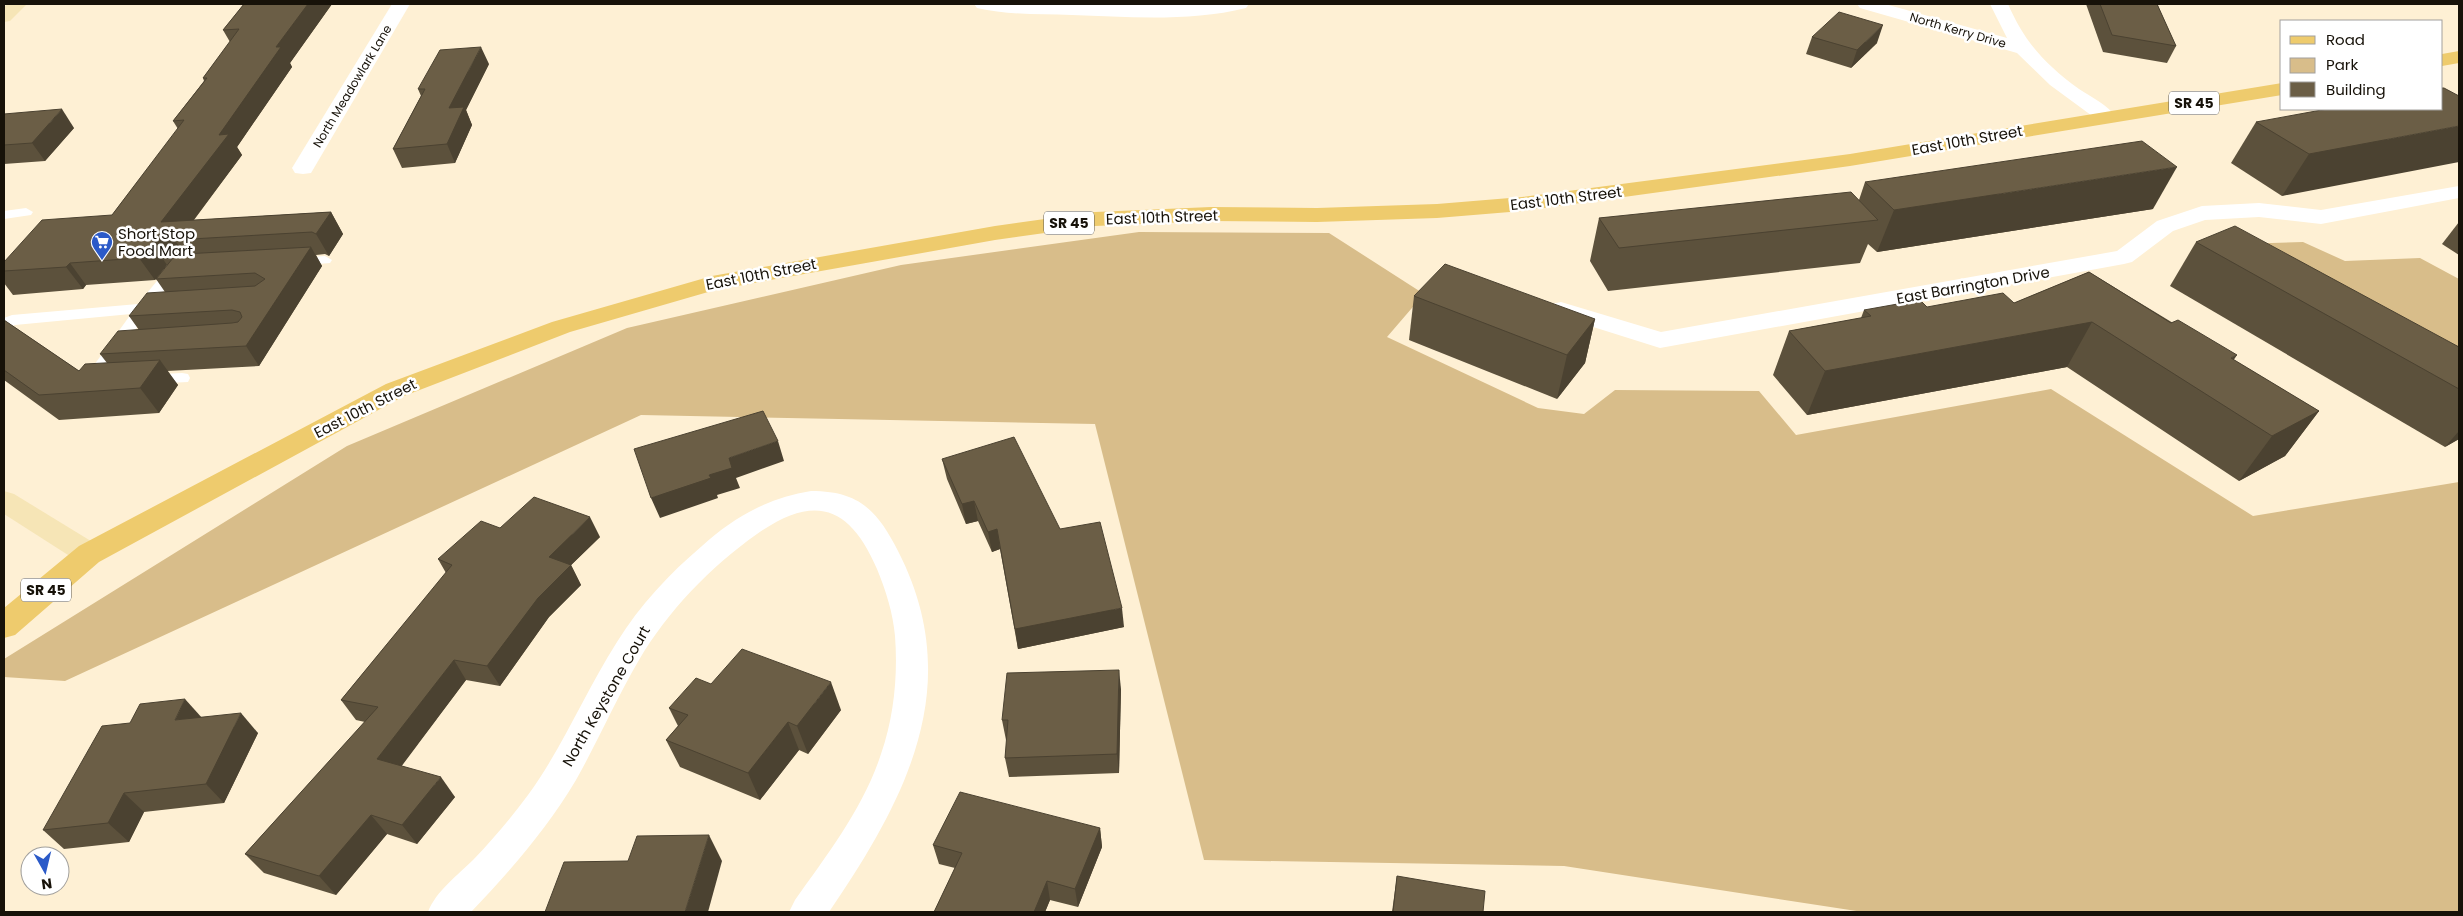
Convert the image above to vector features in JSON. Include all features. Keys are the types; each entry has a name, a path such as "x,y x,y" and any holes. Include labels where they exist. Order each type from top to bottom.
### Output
{"main road":[{"path":"4,17 18,4"},
{"path":"2443,60 2459,57"},
{"name":"East 10th Street","path":"4,626 89,554 395,390 561,327 712,283 995,233 1095,219 1211,214 1317,215 1427,212 1522,204 1850,160 2280,89"},
{"path":"4,501 89,554"}],"street":[{"name":"North Meadowlark Lane","path":"303,168 401,4"},
{"path":"983,4 1033,8 1212,8 1240,4"},
{"name":"North Kerry Drive","path":"1866,4 2021,48"},
{"path":"1999,4 2021,48 2041,68 2106,117"},
{"name":"East Barrington Drive","path":"1538,302 1660,340 2124,257 2165,226 2202,213 2259,210 2321,217 2459,192"},
{"name":"North Keystone Court","path":"446,912 523,829 552,789 640,631 669,597 703,562 762,516 778,508 820,502 839,504 856,511 868,527 899,585 909,618 912,650 904,734 890,773 865,824 808,912"}],"lane":[{"path":"4,214 26,212"},
{"path":"278,262 325,260"},
{"path":"182,378 105,382 97,372 143,308 184,265"},
{"path":"7,318 162,307"},
{"path":"117,345 136,343"}],"green space":[{"path":"1139,232 1329,233 1424,294 1387,337 1538,408 1584,414 1615,390 1759,391 1796,435 2051,389 2253,516 2459,482 2459,912 1863,912 1564,866 1204,860 1095,424 641,415 65,681 4,677 4,659 347,446 627,328 901,265"},
{"path":"2303,242 2345,261 2420,258 2459,279 2459,385 2239,244"}],"building":[{"path":"244,4 308,4 276,47 281,47 219,135 229,134 161,222 331,212 316,234 312,232 174,240 177,234 168,229 162,231 139,258 70,263 66,267 4,271 4,262 42,220 112,215 184,120 173,121 207,78 203,78 239,29 223,30"},
{"path":"2100,4 2157,4 2176,46 2112,35"},
{"path":"1839,12 1883,25 1857,50 1812,37"},
{"path":"481,47 449,108 464,107 447,144 393,149 425,89 418,89 440,50"},
{"path":"2443,88 2459,96 2459,126 2309,154 2256,122 2322,110 2443,110"},
{"path":"62,109 32,143 4,145 4,114"},
{"path":"2142,141 2177,167 1894,210 1865,182"},
{"path":"1851,192 1878,220 1619,248 1599,218"},
{"path":"2235,226 2459,347 2459,389 2196,242"},
{"path":"311,247 246,346 100,354 118,331 232,323 238,322 242,317 240,312 232,310 129,316 147,293 255,286 265,279 255,273 156,279 173,258 163,259 166,255"},
{"path":"1445,264 1595,319 1567,355 1414,296"},
{"path":"2089,272 2171,323 2178,320 2237,355 2231,358 2319,411 2272,436 2092,322 1825,371 1789,331 1871,316 1864,310 1920,300 1927,307 2003,293 2014,303"},
{"path":"4,320 79,371 85,364 160,360 140,388 39,395 4,370"},
{"path":"763,411 778,441 729,458 732,468 709,475 711,478 651,498 634,449"},
{"path":"1014,437 1060,529 1100,522 1122,608 1015,629 997,529 988,532 974,501 962,504 942,459"},
{"path":"534,497 590,517 549,557 571,565 538,598 487,666 454,660 377,759 441,777 402,825 371,815 319,876 245,854 378,707 341,700 452,565 438,559 481,521 500,528"},
{"path":"742,649 831,682 797,726 788,722 748,773 666,740 688,715 669,708 696,678 711,684"},
{"path":"1119,670 1117,754 1005,758 1008,720 1002,720 1007,673"},
{"path":"185,699 175,720 241,713 206,784 124,793 108,823 43,830 102,726 130,723 140,704"},
{"path":"960,792 1100,828 1075,889 1047,881 1034,912 934,912 962,853 933,845"},
{"path":"709,835 685,912 545,912 564,862 628,861 637,836"},
{"path":"1397,876 1485,891 1483,912 1393,912"}],"place":[{"name":"Short Stop Food Mart","path":"102,261"}]}
